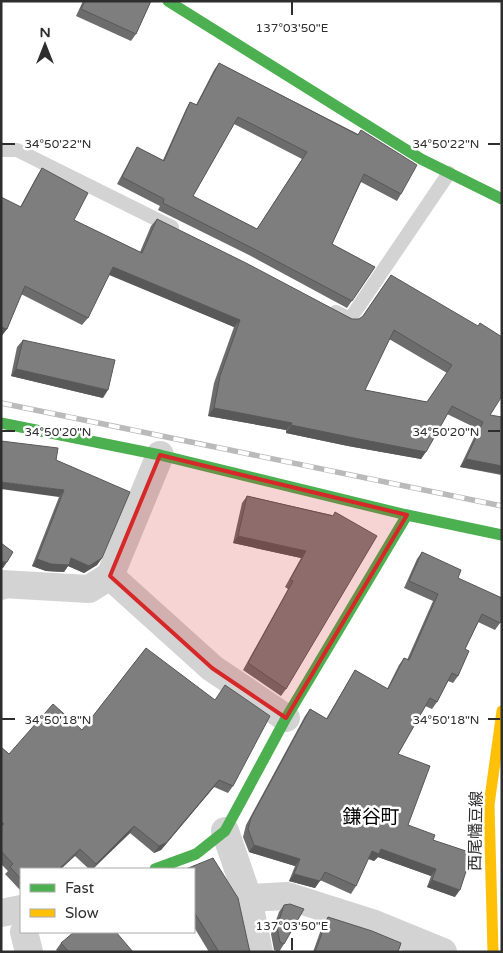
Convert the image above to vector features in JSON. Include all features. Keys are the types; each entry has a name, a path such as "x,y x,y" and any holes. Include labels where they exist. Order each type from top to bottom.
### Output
{"street":[{"path":"168,1 422,159 502,199"},
{"path":"1,423 160,455 407,515 502,535"},
{"path":"1,586 2,584 89,589 110,576 160,455"},
{"path":"158,868 196,854 225,831 286,718 407,515"},
{"path":"110,576 212,668 286,718"},
{"name":"西尾幡豆線","path":"493,952 495,807 502,711"},
{"path":"225,831 248,898 259,952"},
{"path":"248,898 287,896 372,923 443,952"},
{"path":"22,933 29,952"}],"lane":[{"path":"1,150 17,150 184,232"},
{"path":"324,305 350,320 449,173"}],"highlighted area":[{"path":"160,455 407,515 286,718 212,668 110,576"}],"building":[{"path":"85,1 151,1 136,34 81,9"},
{"path":"219,63 358,135 361,130 417,165 401,194 364,174 332,244 375,267 352,301 163,203 164,199 122,177 137,147 164,161 190,102 197,105","holes":["238,117 307,152 257,229 193,196"]},
{"path":"42,168 88,193 74,220 142,253 157,219 352,319 359,319 363,316 391,275 478,326 480,323 502,337 502,396 490,415 502,417 502,466 466,459 483,422 452,406 426,452 214,408 220,376 240,320 113,267 88,318 25,286 7,329 1,327 1,197 21,207","holes":["394,330 452,365 427,402 365,390"]},
{"path":"23,340 115,360 108,390 16,369"},
{"path":"1,441 58,448 56,460 130,492 102,558 89,566 71,558 69,565 51,564 37,559 64,490 1,482"},
{"path":"247,496 333,516 335,512 377,536 286,689 248,663 293,581 290,580 306,551 238,536"},
{"path":"1,543 13,552 7,562 1,562"},
{"path":"422,552 461,570 458,578 502,598 502,619 500,623 482,614 465,649 469,651 458,676 452,673 437,702 430,698 398,754 430,766 408,825 435,835 433,840 472,853 460,890 432,880 436,869 381,849 379,854 372,851 356,886 325,872 320,881 294,874 300,859 254,845 248,829 251,818 310,709 327,719 355,670 388,689 404,658 409,660 438,594 409,581"},
{"path":"146,648 215,700 225,685 270,716 233,786 219,780 166,843 159,846 134,826 96,864 80,849 60,868 20,868 20,878 10,867 13,864 1,851 1,826 4,824 1,821 1,747 9,754 53,704 82,730"},
{"path":"213,858 238,898 250,952 219,952 195,914 195,868 188,868"},
{"path":"290,904 304,909 284,944 280,942 277,927 284,905"},
{"path":"328,917 372,931 401,943 398,952 315,952"},
{"path":"73,933 117,933 133,952 69,952 61,943"}],"railway":[{"path":"1,403 502,506"}],"traffic: fast":[{"path":"168,1 421,159 502,199"},
{"path":"1,423 160,455 407,515 502,535"},
{"path":"158,868 196,854 225,831 286,718 407,515"}],"traffic: slow":[{"path":"493,952 489,805 502,711"}],"district":[{"name":"鎌谷町","path":"371,816"}]}
